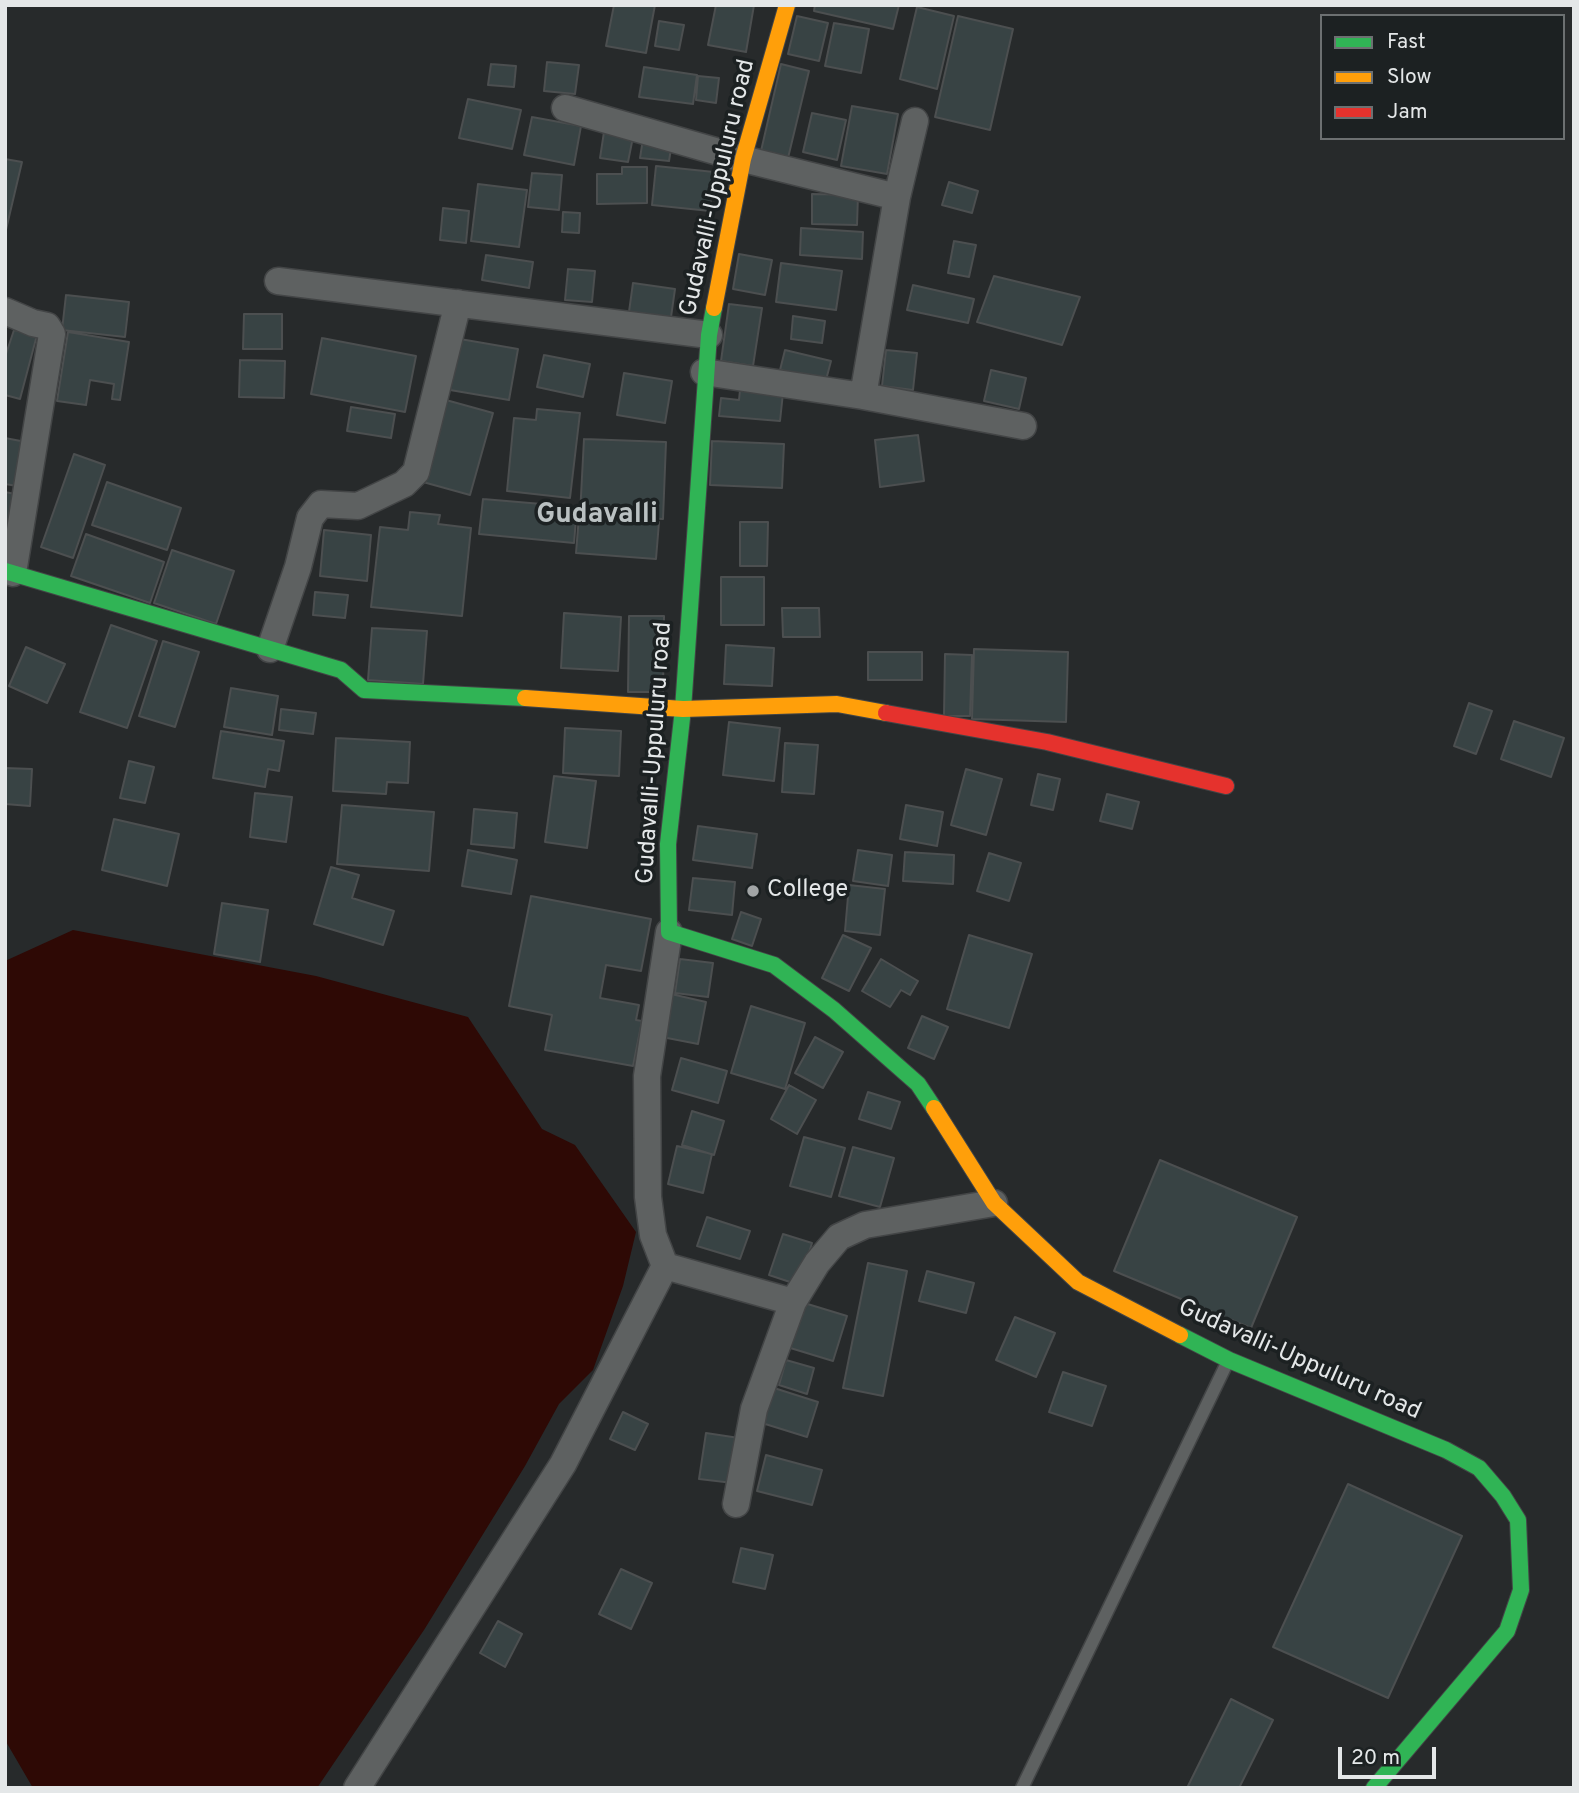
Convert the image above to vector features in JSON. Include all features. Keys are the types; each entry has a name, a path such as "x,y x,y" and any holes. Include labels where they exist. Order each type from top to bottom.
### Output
{"main road":[{"name":"Gudavalli-Uppuluru road","path":"787,5 743,159 709,335 683,709 668,845 668,932 774,965 834,1010 918,1084 994,1203 1078,1282 1229,1360 1446,1450 1479,1468 1503,1496 1518,1520 1521,1590 1507,1631 1374,1788"},
{"path":"9,572 341,670 364,690 456,693 683,709 837,704 1047,742 1226,786"}],"street":[{"path":"565,108 743,159 897,197"},
{"path":"863,396 897,197 915,121"},
{"path":"278,281 709,335"},
{"path":"270,649 298,567 310,518 321,504 358,506 404,484 416,472 458,303"},
{"path":"5,311 47,326 52,334 9,572"},
{"path":"705,372 863,396 1023,426"},
{"path":"357,1788 563,1464 665,1266 653,1235 648,1197 647,1076 668,932"},
{"path":"736,1504 754,1409 793,1302 817,1263 839,1237 865,1226 994,1203"},
{"path":"665,1266 793,1302"}],"lane":[{"path":"1022,1788 1229,1360"}],"shaded area":[{"path":"73,930 316,976 468,1017 542,1129 575,1145 636,1232 623,1286 593,1370 559,1404 525,1466 424,1630 317,1788 33,1788 5,1740 5,961"}],"building":[{"path":"614,5 655,5 646,53 606,46"},
{"path":"716,5 754,5 746,52 708,45"},
{"path":"815,5 899,5 893,29 814,11"},
{"path":"917,7 954,16 937,89 900,79"},
{"path":"797,16 828,23 819,61 788,54"},
{"path":"958,16 1013,29 990,130 935,117"},
{"path":"659,21 684,25 679,50 655,46"},
{"path":"834,23 869,29 861,73 825,66"},
{"path":"547,62 579,65 575,94 544,91"},
{"path":"491,64 516,66 514,87 488,85"},
{"path":"781,64 809,71 788,158 761,151"},
{"path":"644,67 697,75 693,104 639,97"},
{"path":"698,76 719,78 716,103 696,100"},
{"path":"468,99 521,110 512,149 459,138"},
{"path":"852,106 898,114 887,174 841,166"},
{"path":"812,113 846,120 837,160 803,152"},
{"path":"532,117 581,126 574,165 524,155"},
{"path":"604,132 633,137 628,162 600,158"},
{"path":"643,139 672,142 669,161 640,158"},
{"path":"5,159 22,162 5,234"},
{"path":"656,166 714,172 710,211 652,205"},
{"path":"622,167 647,167 647,203 597,204 597,174 622,174"},
{"path":"532,173 562,175 559,210 528,207"},
{"path":"949,182 978,191 972,213 942,205"},
{"path":"478,184 527,190 519,247 471,241"},
{"path":"812,194 858,195 857,225 812,224"},
{"path":"443,208 469,211 466,243 440,240"},
{"path":"563,212 580,213 579,233 562,232"},
{"path":"801,228 863,232 862,259 800,255"},
{"path":"954,241 976,245 969,277 948,273"},
{"path":"739,254 772,260 765,295 733,289"},
{"path":"486,255 533,262 529,288 482,280"},
{"path":"781,263 842,271 836,310 776,302"},
{"path":"568,269 595,271 592,302 565,300"},
{"path":"994,276 1080,297 1062,345 977,322"},
{"path":"633,283 675,289 670,324 628,319"},
{"path":"913,285 974,299 968,323 907,310"},
{"path":"66,295 129,302 125,337 62,330"},
{"path":"729,304 762,308 753,366 721,361"},
{"path":"244,314 282,314 282,349 243,349"},
{"path":"793,316 825,321 822,343 791,339"},
{"path":"14,330 37,335 20,399 5,395 5,357"},
{"path":"68,332 129,342 120,400 112,399 114,384 90,380 86,405 57,401"},
{"path":"322,338 416,356 405,412 311,394"},
{"path":"460,339 518,349 509,400 450,390"},
{"path":"785,350 831,361 826,380 780,370"},
{"path":"886,350 917,353 913,390 882,386"},
{"path":"544,355 590,364 583,397 537,387"},
{"path":"240,360 285,361 284,398 239,397"},
{"path":"991,370 1026,378 1019,409 984,401"},
{"path":"624,373 672,381 665,423 617,415"},
{"path":"740,390 783,393 780,421 719,416 721,398 739,400"},
{"path":"446,400 493,413 470,495 423,482"},
{"path":"351,407 395,414 391,438 347,431"},
{"path":"537,409 580,413 570,498 507,491 514,418 536,420"},
{"path":"918,435 924,481 880,487 875,440"},
{"path":"5,438 26,442 17,486 5,484"},
{"path":"584,439 666,442 663,519 580,515"},
{"path":"712,441 784,444 782,488 710,485"},
{"path":"74,454 105,465 73,558 41,547"},
{"path":"107,482 181,508 167,550 92,525"},
{"path":"5,492 15,494 5,536"},
{"path":"483,499 577,507 574,543 479,534"},
{"path":"410,512 440,515 438,524 471,528 462,616 371,607 380,527 408,530"},
{"path":"579,516 659,522 656,559 576,553"},
{"path":"740,522 768,522 767,566 740,566"},
{"path":"324,530 371,535 367,581 320,576"},
{"path":"86,534 164,562 150,603 71,576"},
{"path":"172,550 234,571 216,624 154,603"},
{"path":"721,577 764,577 764,625 721,625"},
{"path":"315,592 348,595 345,618 313,615"},
{"path":"782,608 819,608 820,637 783,637"},
{"path":"564,613 621,617 618,671 561,668"},
{"path":"629,616 664,616 663,692 628,692"},
{"path":"111,625 157,641 127,728 80,712"},
{"path":"372,628 427,631 423,684 368,680"},
{"path":"163,641 199,652 175,727 139,716"},
{"path":"726,645 774,648 772,686 724,684"},
{"path":"26,647 65,664 47,703 9,686"},
{"path":"974,649 1068,652 1066,722 972,719"},
{"path":"868,652 922,652 922,680 868,680"},
{"path":"945,654 972,655 970,716 944,716"},
{"path":"231,688 278,696 272,735 224,727"},
{"path":"1469,703 1492,711 1476,754 1454,746"},
{"path":"281,709 316,713 313,734 279,730"},
{"path":"1514,721 1564,738 1551,777 1501,759"},
{"path":"729,722 780,728 774,781 723,775"},
{"path":"565,728 621,731 619,776 563,773"},
{"path":"221,731 284,741 279,771 268,769 265,787 213,778"},
{"path":"336,738 410,742 408,783 387,782 386,794 333,791"},
{"path":"785,743 818,745 814,794 782,792"},
{"path":"129,761 154,767 145,803 120,798"},
{"path":"5,768 32,769 30,806 5,804"},
{"path":"966,769 1002,779 986,835 951,825"},
{"path":"1038,774 1060,779 1053,810 1031,805"},
{"path":"554,776 596,781 587,848 545,842"},
{"path":"255,793 292,797 286,842 250,837"},
{"path":"1107,794 1139,802 1132,829 1100,821"},
{"path":"342,805 434,812 429,871 337,864"},
{"path":"906,805 943,812 937,846 900,839"},
{"path":"474,809 517,813 514,848 471,844"},
{"path":"114,819 179,834 167,886 102,870"},
{"path":"698,826 757,834 752,868 693,860"},
{"path":"468,850 517,860 511,894 462,886"},
{"path":"858,850 892,855 888,886 853,881"},
{"path":"905,852 954,855 953,884 903,881"},
{"path":"989,853 1021,863 1009,901 977,891"},
{"path":"331,867 359,875 352,898 394,911 383,945 314,924"},
{"path":"693,878 735,882 732,915 689,910"},
{"path":"849,885 885,889 880,935 845,931"},
{"path":"531,896 651,919 641,971 606,965 600,998 639,1005 636,1020 642,1021 633,1066 545,1050 552,1015 509,1006"},
{"path":"222,903 268,910 260,962 214,954"},
{"path":"741,912 761,919 752,946 732,939"},
{"path":"843,935 871,948 849,991 822,978"},
{"path":"969,935 1032,954 1009,1028 947,1009"},
{"path":"680,959 713,963 708,997 675,993"},
{"path":"881,959 918,981 910,995 901,990 890,1007 862,991"},
{"path":"671,994 706,1002 698,1044 662,1037"},
{"path":"751,1006 805,1023 785,1089 731,1073"},
{"path":"922,1016 948,1027 934,1059 908,1048"},
{"path":"815,1037 843,1052 823,1088 795,1073"},
{"path":"681,1058 727,1071 718,1103 672,1090"},
{"path":"789,1085 816,1100 797,1134 771,1119"},
{"path":"868,1092 900,1102 891,1129 859,1119"},
{"path":"692,1111 724,1121 714,1155 682,1145"},
{"path":"804,1137 845,1148 831,1197 790,1186"},
{"path":"677,1146 712,1154 703,1193 668,1184"},
{"path":"853,1147 894,1158 880,1207 839,1196"},
{"path":"1160,1160 1297,1217 1251,1328 1114,1271"},
{"path":"707,1217 750,1231 740,1259 697,1246"},
{"path":"783,1234 812,1243 799,1285 769,1275"},
{"path":"868,1263 907,1271 883,1396 843,1388"},
{"path":"927,1271 974,1283 966,1313 919,1301"},
{"path":"801,1302 847,1316 833,1361 787,1347"},
{"path":"1015,1317 1055,1333 1036,1377 996,1360"},
{"path":"786,1360 814,1368 807,1394 779,1385"},
{"path":"1063,1372 1106,1386 1092,1426 1049,1412"},
{"path":"774,1388 818,1402 807,1437 762,1423"},
{"path":"623,1412 648,1424 635,1450 610,1439"},
{"path":"706,1433 739,1438 733,1483 699,1479"},
{"path":"766,1455 822,1470 812,1505 757,1491"},
{"path":"1348,1484 1462,1536 1388,1698 1273,1647"},
{"path":"741,1548 773,1555 765,1589 733,1582"},
{"path":"621,1569 652,1583 631,1629 599,1614"},
{"path":"498,1621 522,1634 505,1667 480,1653"},
{"path":"1231,1699 1273,1720 1239,1788 1187,1788"}],"traffic: fast":[{"path":"714,308 709,335 683,709 668,844 669,932 774,965 834,1010 918,1084 934,1108"},
{"path":"5,571 341,670 364,690 525,698"},
{"path":"1180,1335 1229,1360 1446,1450 1479,1468 1503,1496 1518,1520 1521,1590 1507,1631 1374,1788"}],"traffic: slow":[{"path":"714,308 743,159 787,5"},
{"path":"525,698 683,709 837,704 886,713"},
{"path":"934,1108 994,1203 1078,1282 1180,1335"}],"traffic: jam":[{"path":"886,713 1047,742 1226,786"}],"place":[{"name":"College","path":"753,891"}],"district":[{"name":"Gudavalli","path":"597,516"}]}
